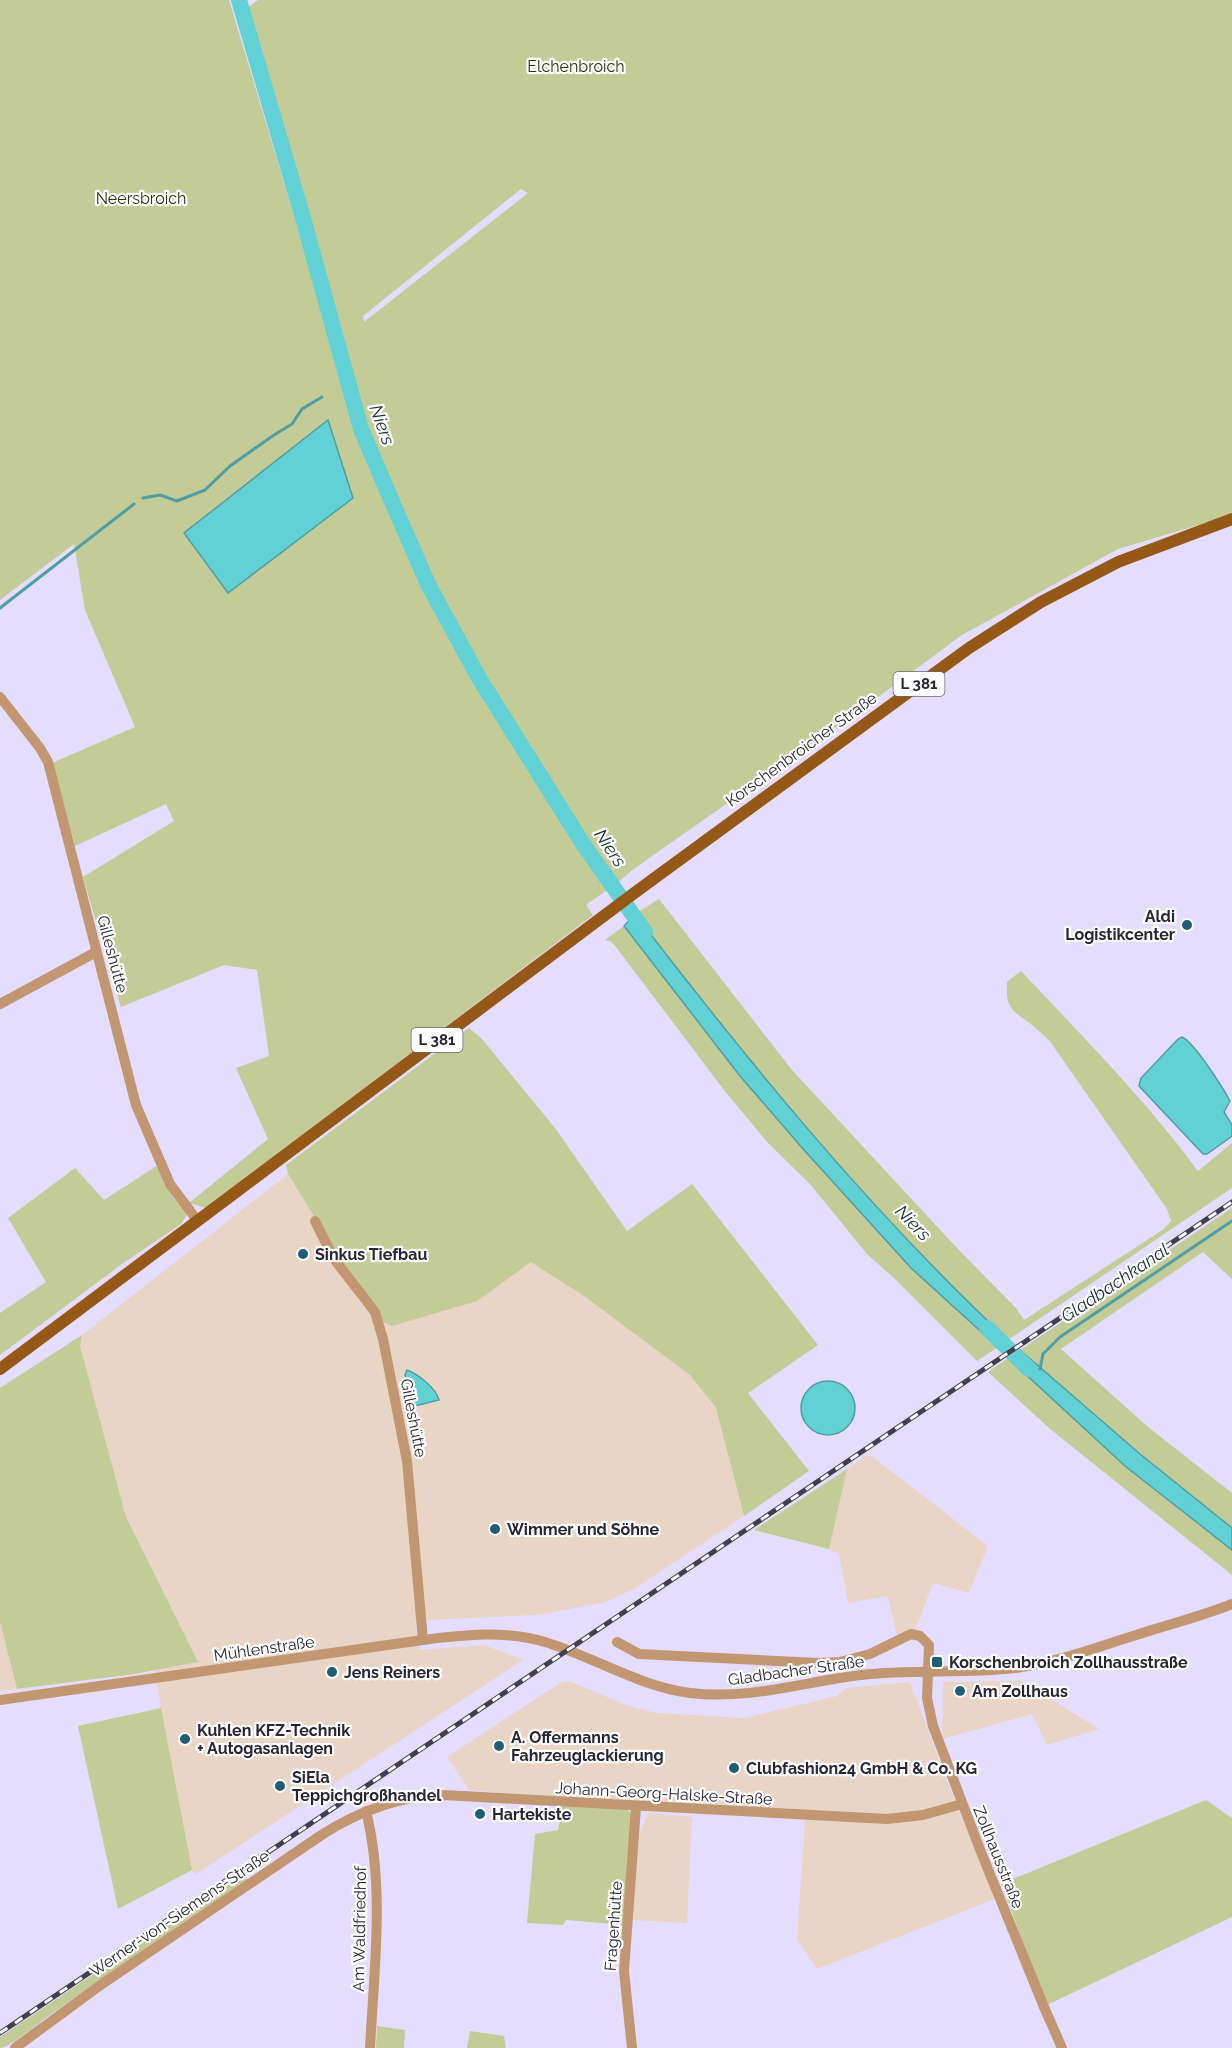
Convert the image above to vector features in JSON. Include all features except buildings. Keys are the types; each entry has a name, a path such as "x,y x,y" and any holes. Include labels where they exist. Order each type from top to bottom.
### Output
{"main road":[{"name":"Korschenbroicher Straße","path":"197,1220 609,911 969,648 1041,602 1118,562 1232,519"},
{"name":"L 381","path":"0,1369 197,1220"}],"street":[{"name":"Gilleshütte","path":"0,697 40,748 48,762 138,1111 170,1184 197,1220"},
{"path":"0,1004 96,952"},
{"name":"Gilleshütte","path":"315,1221 334,1259 375,1312 383,1339 407,1461 423,1640"},
{"name":"Gladbacher Straße","path":"533,1639 653,1684 701,1694 725,1695 759,1693 858,1676 990,1670 1043,1663 1232,1604"},
{"name":"Mühlenstraße","path":"0,1700 423,1640 488,1634 533,1639"},
{"name":"Gladbacher Straße","path":"617,1642 639,1654 819,1664 863,1656 913,1634 922,1637 929,1645 929,1671"},
{"name":"Zollhausstraße","path":"929,1671 927,1698 930,1717 962,1804 1062,2048"},
{"name":"Johann-Georg-Halske-Straße","path":"366,1811 406,1798 436,1795 893,1819 923,1815 962,1804"},
{"name":"Fragenhütte","path":"632,2048 624,1971 636,1807"},
{"name":"Werner-von-Siemens-Straße","path":"15,2048 170,1936 323,1834 366,1811"},
{"name":"Am Waldfriedhof","path":"366,1811 374,1844 376,1876 370,2048"}],"shaded area":[{"path":"328,420 353,498 228,593 184,533"},
{"path":"635,914 722,1026 813,1135 908,1240 1008,1340 998,1347 911,1268 804,1150 740,1076 624,926"},
{"path":"1182,1037 1201,1056 1230,1101 1224,1112 1232,1125 1232,1136 1207,1154 1203,1154 1139,1086 1141,1078"},
{"path":"288,1174 348,1271 477,1301 531,1261 636,1334 690,1375 716,1408 744,1516 634,1589 603,1603 536,1615 415,1622 419,1650 484,1645 523,1660 196,1874 192,1870 166,1742 155,1670 198,1662 126,1517 80,1346 82,1335"},
{"path":"1020,1350 1140,1454 1232,1528 1232,1550 1125,1466 1008,1358"},
{"path":"407,1370 426,1382 439,1400 415,1406 411,1404 405,1375"},
{"path":"823,1381 833,1381 843,1385 851,1393 855,1408 851,1423 843,1431 833,1435 823,1435 813,1431 805,1423 801,1413 801,1403 805,1393 813,1385"},
{"path":"869,1454 988,1546 969,1593 933,1583 915,1630 897,1636 888,1596 848,1603 839,1554 829,1549 847,1469"},
{"path":"0,1622 17,1689 0,1691"},
{"path":"569,1681 628,1706 657,1713 744,1718 837,1696 846,1688 910,1682 948,1783 997,1898 817,1969 797,1939 805,1820 469,1790 447,1757 560,1683"},
{"path":"1022,1681 1099,1729 1047,1745 1032,1714 942,1739 943,1682"},
{"path":"648,1813 692,1817 687,1923 632,1920 637,1841"}],"green space":[{"name":"Neersbroich","path":"0,0 229,0 360,435 400,532 442,623 491,710 607,890 586,905 593,915 206,1208 189,1203 268,1139 236,1068 269,1056 257,970 224,965 121,1007 83,877 174,821 166,804 75,846 52,763 135,727 85,610 74,544 0,600"},
{"name":"Elchenbroich","path":"258,0 1232,0 1232,515 1118,549 962,635 870,703 635,868 616,884 493,692 451,620 407,525 369,430 341,342 253,32 248,7","holes":["521,189 528,193 364,322 363,316"]},
{"path":"659,899 792,1070 956,1247 1016,1308 1024,1320 1164,1229 1171,1221 1167,1209 1049,1040 1010,1006 1007,982 1021,971 1135,1093 1198,1171 1232,1143 1232,1188 1008,1340 957,1291 860,1188 722,1026 635,914"},
{"path":"624,926 740,1076 804,1150 911,1268 998,1347 977,1361 867,1254 810,1184 768,1143 724,1090 616,947 610,941 605,940"},
{"path":"469,1028 482,1039 555,1128 627,1231 692,1184 818,1345 748,1393 809,1471 744,1516 716,1408 690,1375 584,1296 531,1262 477,1301 392,1326 378,1320 288,1174 286,1165"},
{"path":"158,1165 174,1199 188,1213 181,1224 122,1264 0,1355 0,1313 46,1282 8,1218 75,1168 104,1200"},
{"path":"1232,1208 1232,1279 1203,1252 1061,1349 1148,1427 1232,1493 1232,1528 1140,1454 1020,1350"},
{"path":"82,1335 80,1346 126,1517 198,1662 134,1674 17,1689 0,1622 0,1388"},
{"path":"1008,1358 1125,1466 1232,1550 1232,1575 1049,1428 988,1372"},
{"path":"847,1469 829,1549 754,1530"},
{"path":"161,1708 192,1870 118,1909 78,1726"},
{"path":"1206,1800 1232,1818 1232,1917 1047,2005 1001,1884"},
{"path":"562,1806 626,1809 633,1815 624,1925 566,1920 563,1925 527,1923 535,1834 558,1830"},
{"path":"244,1873 248,1880 101,1979 18,2039 0,2048 0,2037"},
{"path":"377,2026 405,2030 404,2048 376,2048"},
{"path":"470,2031 504,2036 506,2048 467,2048"}],"waterway":[{"name":"Niers","path":"239,0 303,218 361,429 393,504 429,586 479,678 583,844 645,932"},
{"name":"Niers","path":"246,24 249,20"},
{"path":"143,498 160,495 177,501 205,490 230,466 292,424 302,409 322,397"},
{"path":"0,608 134,504"},
{"name":"Gladbachkanal","path":"1040,1369 1043,1354 1060,1337 1232,1221"},
{"name":"Niers","path":"987,1328 1029,1369"}],"railway":[{"path":"0,2033 1232,1202"}],"place":[{"name":"Aldi Logistikcenter","path":"1187,925"},
{"name":"Sinkus Tiefbau","path":"303,1254"},
{"name":"Wimmer und Söhne","path":"495,1529"},
{"name":"Korschenbroich Zollhausstraße","path":"937,1662"},
{"name":"Jens Reiners","path":"332,1672"},
{"name":"Am Zollhaus","path":"960,1691"},
{"name":"Kuhlen KFZ-Technik + Autogasanlagen","path":"185,1739"},
{"name":"A. Offermanns Fahrzeuglackierung","path":"499,1746"},
{"name":"Clubfashion24 GmbH & Co. KG","path":"734,1768"},
{"name":"SiEla Teppichgroßhandel","path":"280,1786"},
{"name":"Hartekiste","path":"480,1814"}]}
